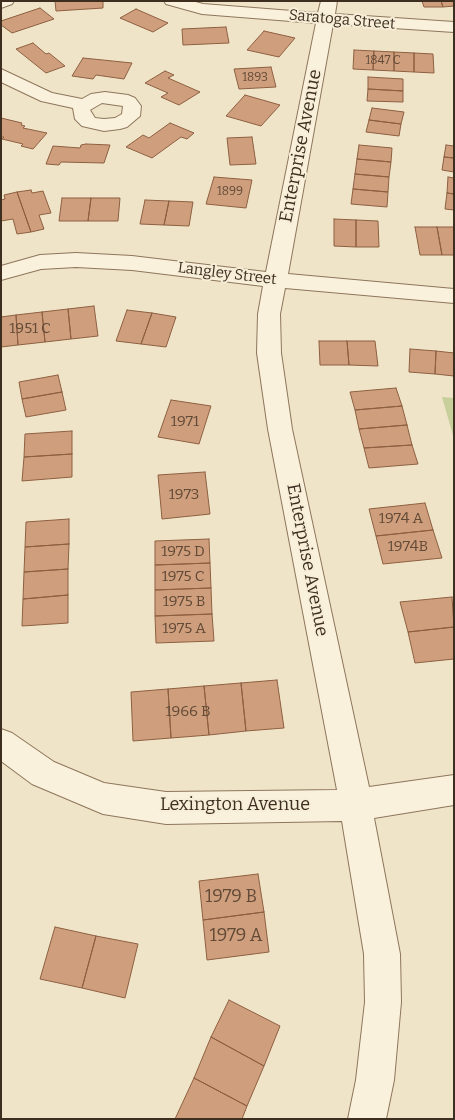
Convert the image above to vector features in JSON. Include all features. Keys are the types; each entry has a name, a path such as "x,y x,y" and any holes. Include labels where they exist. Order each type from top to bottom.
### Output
{"street":[{"path":"1,3 6,1"},
{"name":"Saratoga Street","path":"172,1 202,9 327,10 454,27"},
{"name":"Enterprise Avenue","path":"327,10 269,314 269,352 280,429 356,805 382,954 383,1002 375,1080 367,1119"},
{"path":"1,74 23,87 47,96 84,105"},
{"name":"Langley Street","path":"1,273 40,262 76,260 454,296"},
{"name":"Lexington Avenue","path":"1,743 43,773 103,798 166,808 356,805 454,790"}],"green space":[{"path":"442,397 454,398 454,439"}],"building":[{"path":"55,1 103,1 103,8 56,11"},
{"path":"422,1 441,1 443,7 424,7"},
{"path":"441,1 454,1 454,6 443,7"},
{"path":"40,8 54,19 12,33 1,25 1,21"},
{"path":"136,9 168,23 153,32 120,18"},
{"path":"226,27 229,43 183,45 182,29"},
{"path":"264,31 295,38 279,57 247,50"},
{"path":"33,43 65,66 46,73 16,49"},
{"path":"354,50 374,51 373,70 353,69"},
{"path":"374,51 394,52 394,71 373,70"},
{"path":"394,52 414,53 414,72 394,71"},
{"path":"414,53 433,54 434,73 414,72"},
{"path":"83,58 132,63 124,79 96,75 93,79 72,76"},
{"path":"271,67 276,87 239,89 234,69"},
{"path":"165,71 174,75 168,78 200,92 179,105 161,97 168,93 145,83"},
{"path":"368,77 403,79 403,91 368,89"},
{"path":"368,89 403,91 403,102 367,101"},
{"path":"245,95 280,105 261,126 226,116"},
{"path":"372,108 404,112 401,124 369,120"},
{"path":"1,118 22,123 21,125 25,126 23,128 47,133 33,149 21,146 23,144 2,139 4,137 1,137"},
{"path":"369,120 401,124 399,136 366,132"},
{"path":"170,123 194,133 187,139 181,137 152,158 126,147 143,135 149,138"},
{"path":"252,137 256,164 230,165 227,138"},
{"path":"81,145 110,145 104,163 61,162 59,165 46,164 53,146 80,148"},
{"path":"359,145 392,148 391,162 357,159"},
{"path":"446,145 454,146 454,158 444,157"},
{"path":"444,157 454,158 454,172 442,170"},
{"path":"357,159 391,162 389,177 355,174"},
{"path":"355,174 389,177 388,192 353,189"},
{"path":"214,177 252,180 246,208 206,204"},
{"path":"448,177 454,178 454,194 447,193"},
{"path":"353,189 388,192 387,207 351,204"},
{"path":"31,190 32,193 43,191 51,213 39,215 44,229 31,232 17,192"},
{"path":"17,192 31,232 17,234 13,219 1,221 1,200 5,199 4,195"},
{"path":"447,193 454,194 454,210 445,209"},
{"path":"62,198 91,198 88,221 59,221"},
{"path":"91,198 120,198 118,221 88,221"},
{"path":"145,200 169,201 164,225 140,224"},
{"path":"169,201 193,202 189,226 164,225"},
{"path":"334,219 356,220 356,247 334,246"},
{"path":"356,220 378,221 379,247 356,247"},
{"path":"415,227 437,227 442,255 420,255"},
{"path":"437,227 454,227 454,255 442,255"},
{"path":"94,306 98,336 71,339 68,309"},
{"path":"68,309 71,339 45,342 42,312"},
{"path":"127,310 152,313 141,344 116,341"},
{"path":"42,312 45,342 18,345 16,315"},
{"path":"152,313 176,317 166,347 141,344"},
{"path":"16,315 18,345 1,347 1,317"},
{"path":"319,341 347,341 349,365 320,365"},
{"path":"347,341 375,341 378,366 349,365"},
{"path":"410,349 436,351 435,374 409,372"},
{"path":"436,351 454,353 454,376 435,374"},
{"path":"58,375 62,392 22,399 19,382"},
{"path":"396,388 402,406 355,410 350,392"},
{"path":"62,392 66,410 26,417 22,399"},
{"path":"171,400 211,406 199,444 158,437"},
{"path":"402,406 407,425 359,429 355,410"},
{"path":"407,425 412,445 364,448 359,429"},
{"path":"72,431 72,454 24,457 25,434"},
{"path":"412,445 418,464 369,468 364,448"},
{"path":"72,454 72,477 22,481 24,457"},
{"path":"205,472 210,514 162,519 158,475"},
{"path":"425,503 433,530 376,536 369,509"},
{"path":"69,519 69,544 25,547 26,522"},
{"path":"433,530 442,558 383,564 376,536"},
{"path":"209,539 210,563 155,565 155,541"},
{"path":"69,544 68,569 24,572 25,547"},
{"path":"210,563 211,588 155,590 155,565"},
{"path":"68,569 68,595 23,599 24,572"},
{"path":"211,588 212,614 155,616 155,590"},
{"path":"68,595 68,623 22,626 23,599"},
{"path":"452,597 454,627 408,632 400,602"},
{"path":"212,614 214,641 156,643 155,616"},
{"path":"454,627 454,659 415,663 408,632"},
{"path":"277,680 284,728 246,731 241,683"},
{"path":"241,683 246,731 209,735 204,686"},
{"path":"204,686 209,735 171,738 168,689"},
{"path":"168,689 171,738 133,741 131,692"},
{"path":"258,874 264,912 203,920 199,881"},
{"path":"264,912 269,952 207,960 203,920"},
{"path":"55,927 96,936 82,988 40,979"},
{"path":"96,936 138,944 125,998 82,988"},
{"path":"229,1000 280,1026 264,1066 211,1037"},
{"path":"211,1037 264,1066 247,1106 194,1078"},
{"path":"194,1078 247,1106 242,1119 175,1119"}]}
